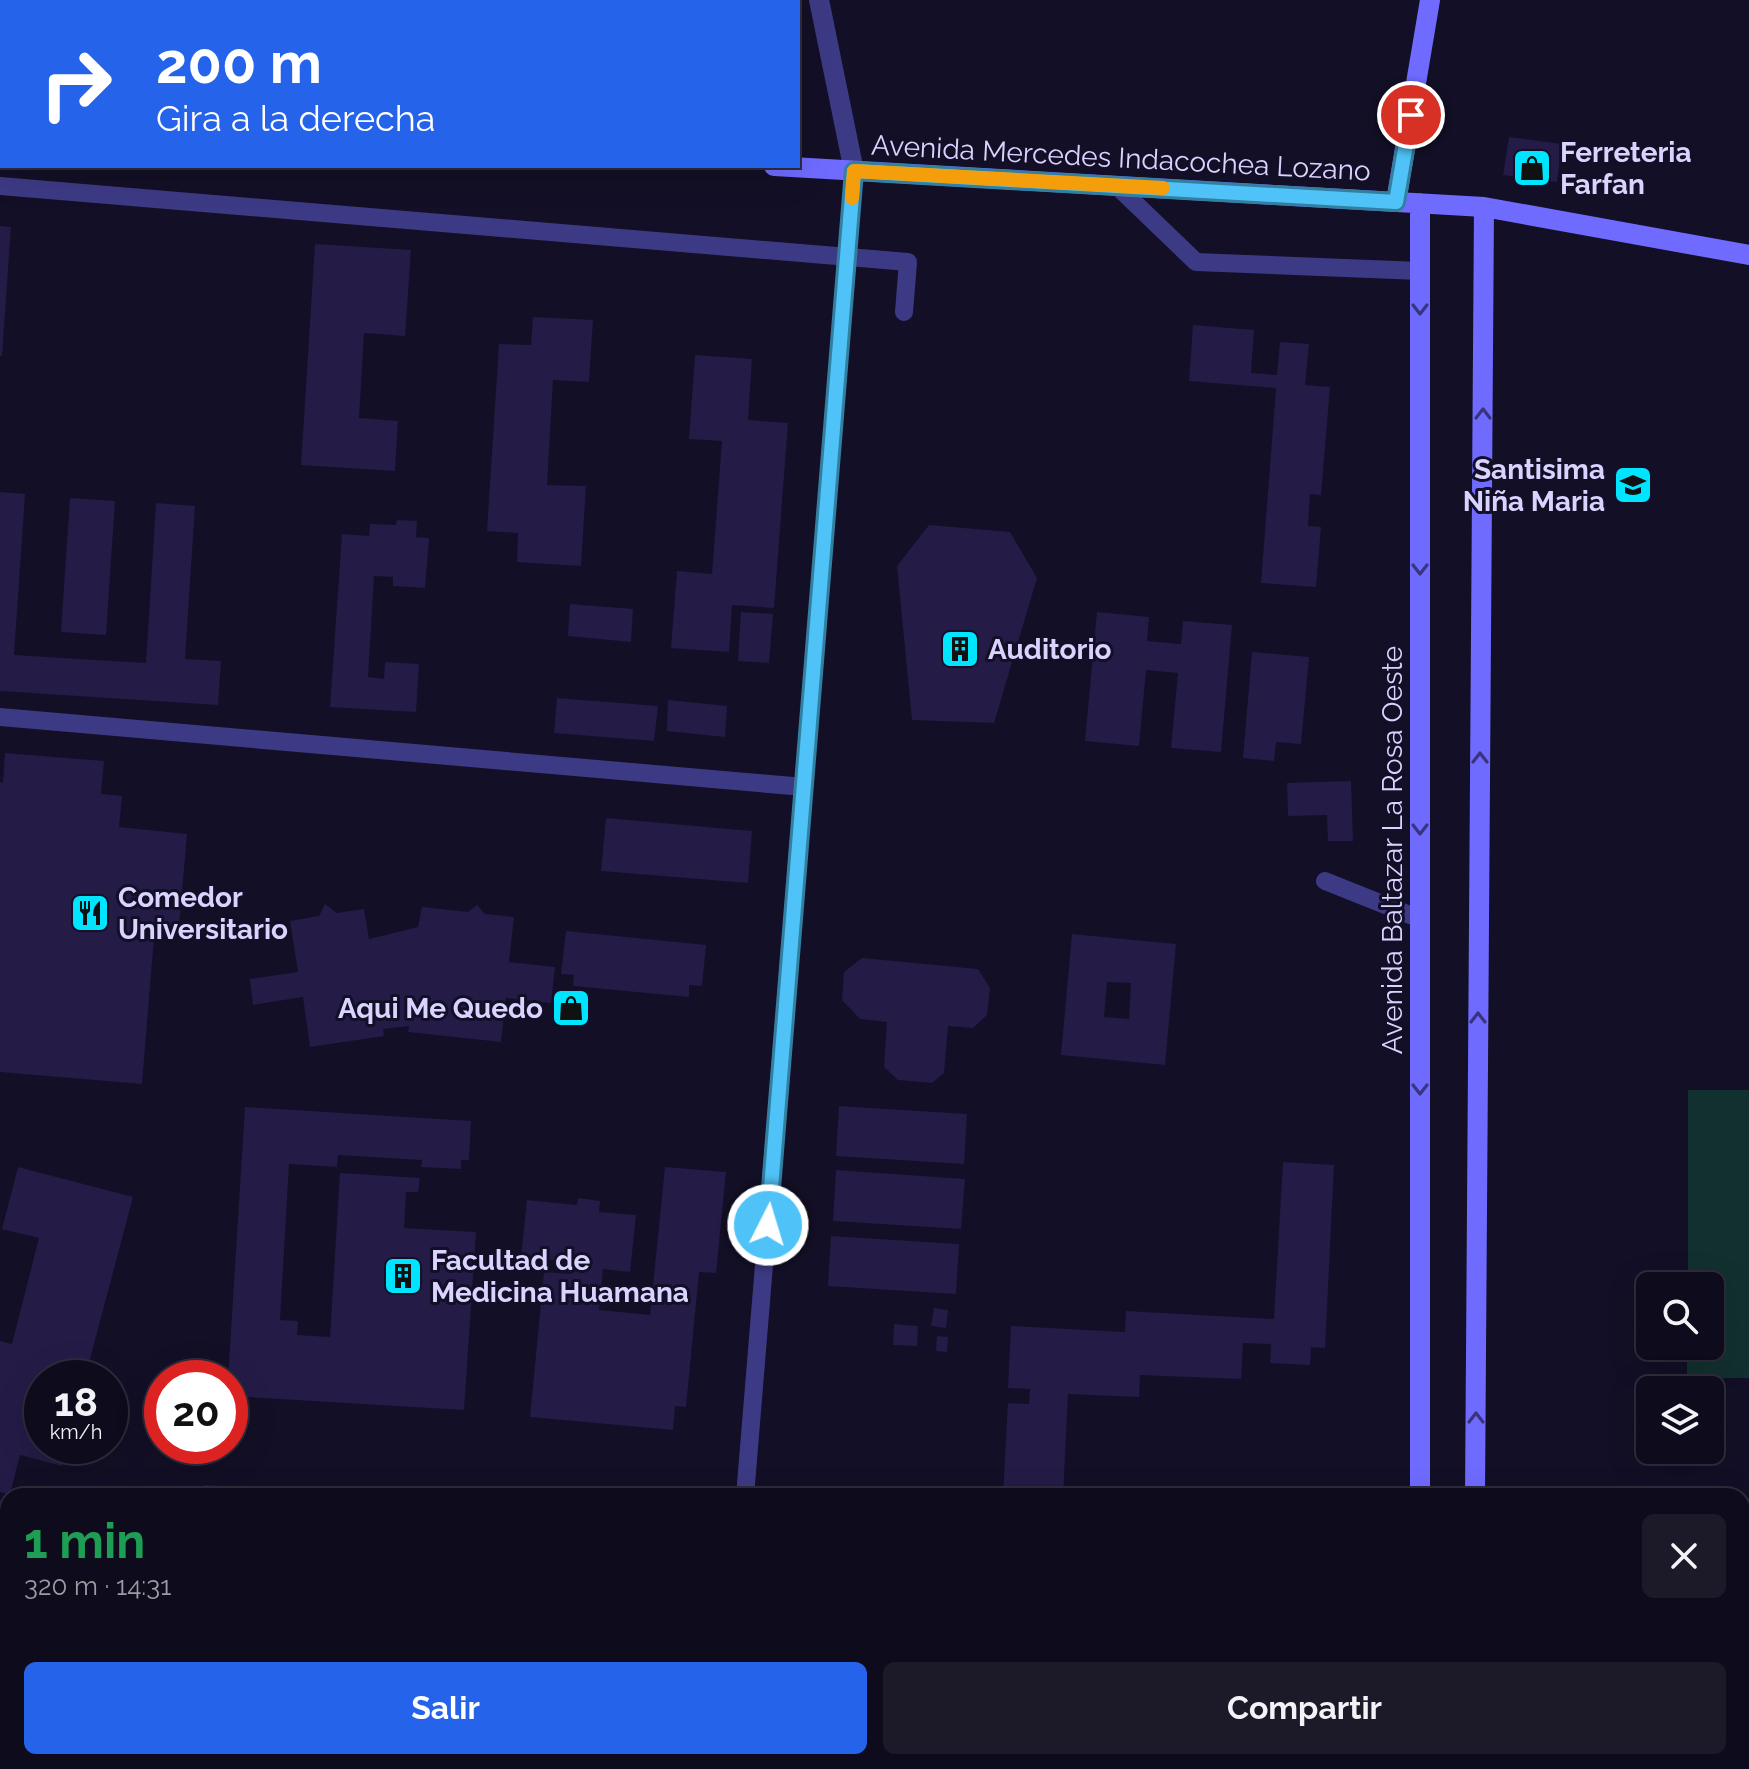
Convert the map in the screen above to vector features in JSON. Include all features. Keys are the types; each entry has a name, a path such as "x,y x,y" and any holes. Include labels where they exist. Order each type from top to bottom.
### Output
{"street":[{"path":"819,0 854,171"},
{"path":"1396,202 1430,0"},
{"name":"Avenida Mercedes Indacochea Lozano","path":"800,168 1484,207 1749,255"},
{"name":"Avenida Baltazar La Rosa Oeste","path":"1420,203 1420,1488"},
{"path":"1475,1488 1484,207"}],"lane":[{"path":"746,1488 854,171"},
{"path":"0,186 908,262 904,312"},
{"path":"1117,186 1196,262 1420,271"},
{"path":"0,717 804,787"},
{"path":"1325,881 1420,919"}],"green space":[{"path":"1688,1090 1749,1090 1749,1378 1687,1376 1687,1360 1724,1360 1724,1272 1688,1272"}],"building":[{"path":"1509,137 1562,144 1557,182 1503,175"},
{"path":"0,226 11,227 2,356 0,356"},
{"path":"315,244 411,250 405,336 364,333 359,418 398,421 395,471 301,465"},
{"path":"533,317 593,320 589,382 553,380 547,485 586,486 581,566 517,562 518,533 487,531 499,344 531,345"},
{"path":"1193,325 1254,330 1251,373 1277,375 1280,342 1309,344 1305,385 1330,387 1321,495 1310,494 1308,526 1321,527 1316,587 1261,583 1276,388 1189,381"},
{"path":"695,355 752,359 748,420 788,423 774,608 732,605 729,652 671,648 677,571 712,574 722,441 689,439"},
{"path":"0,492 25,494 14,655 146,663 156,503 195,506 185,659 221,661 218,705 0,691"},
{"path":"70,498 115,501 106,635 61,632"},
{"path":"397,520 417,521 416,537 429,538 425,588 393,586 393,577 374,576 368,677 384,679 385,662 419,664 416,712 330,707 342,534 369,536 370,524 396,525"},
{"name":"Auditorio","path":"929,525 1010,532 1037,578 994,723 912,720 897,566"},
{"path":"570,604 633,609 631,642 568,636"},
{"path":"741,612 773,614 769,663 738,661"},
{"path":"1097,612 1149,617 1147,641 1181,644 1183,621 1232,625 1221,752 1171,748 1178,673 1146,670 1139,746 1085,741"},
{"path":"1252,652 1309,657 1301,744 1276,742 1274,761 1243,758"},
{"path":"557,698 658,706 654,741 554,733"},
{"path":"668,700 727,706 725,737 667,731"},
{"name":"Comedor Universitario","path":"5,753 104,761 101,794 122,796 119,827 187,834 179,927 155,925 142,1084 0,1072 0,782 3,783"},
{"path":"1351,781 1353,841 1328,841 1327,815 1288,816 1287,783"},
{"path":"606,818 752,831 748,883 601,871"},
{"path":"325,904 337,913 364,909 369,939 418,927 422,907 468,912 477,905 485,914 514,917 509,962 555,967 551,1003 506,998 501,1042 408,1032 409,1026 383,1029 384,1036 310,1047 303,997 253,1005 250,979 298,972 290,921 319,916"},
{"path":"566,931 706,945 702,986 689,985 689,997 573,986 574,975 561,974"},
{"path":"1072,934 1176,944 1165,1065 1061,1055","holes":["1107,982 1131,983 1129,1019 1104,1017"]},
{"path":"862,958 978,969 990,988 987,1015 973,1028 948,1026 944,1073 932,1083 898,1080 884,1067 887,1022 860,1019 842,1000 844,972"},
{"path":"839,1106 967,1114 964,1164 836,1156"},
{"name":"Facultad de Medicina Huamana","path":"245,1107 471,1121 469,1160 461,1160 461,1169 421,1167 422,1160 338,1155 337,1167 289,1164 280,1320 298,1321 297,1335 330,1337 340,1173 420,1178 418,1192 406,1192 404,1228 476,1232 464,1410 248,1397 248,1360 229,1360"},
{"path":"1283,1162 1334,1165 1325,1348 1311,1347 1310,1365 1270,1363 1271,1344 1243,1343 1241,1379 1140,1375 1139,1397 1068,1394 1063,1488 1003,1488 1008,1403 1029,1404 1030,1389 1008,1388 1011,1326 1125,1332 1126,1311 1274,1319"},
{"path":"18,1167 133,1197 90,1360 24,1360 24,1456 20,1455 12,1488 0,1488 0,1341 12,1344 39,1238 2,1229"},
{"path":"665,1167 726,1172 716,1273 699,1272 686,1407 675,1406 673,1430 530,1417 544,1272 571,1274 572,1262 521,1257 527,1200 577,1205 578,1198 600,1201 599,1212 636,1215 630,1272 603,1269 599,1310 650,1315"},
{"path":"836,1170 965,1179 961,1229 833,1221"},
{"path":"831,1236 959,1244 956,1294 828,1286"},
{"path":"934,1308 948,1310 946,1328 931,1326"},
{"path":"894,1324 918,1326 917,1346 893,1345"},
{"path":"937,1336 948,1337 947,1352 936,1351"},
{"path":"204,1485 248,1488 204,1488"}],"slow traffic":[{"path":"852,198 854,171 1163,188"}],"place":[{"name":"Ferreteria Farfan","path":"1532,168"},
{"name":"Santisima Niña Maria","path":"1633,485"},
{"name":"Auditorio","path":"960,649"},
{"name":"Comedor Universitario","path":"90,913"},
{"name":"Aqui Me Quedo","path":"571,1008"},
{"name":"Facultad de Medicina Huamana","path":"403,1276"}],"route":[{"path":"768,1225 854,171 1396,202 1411,115"}]}
